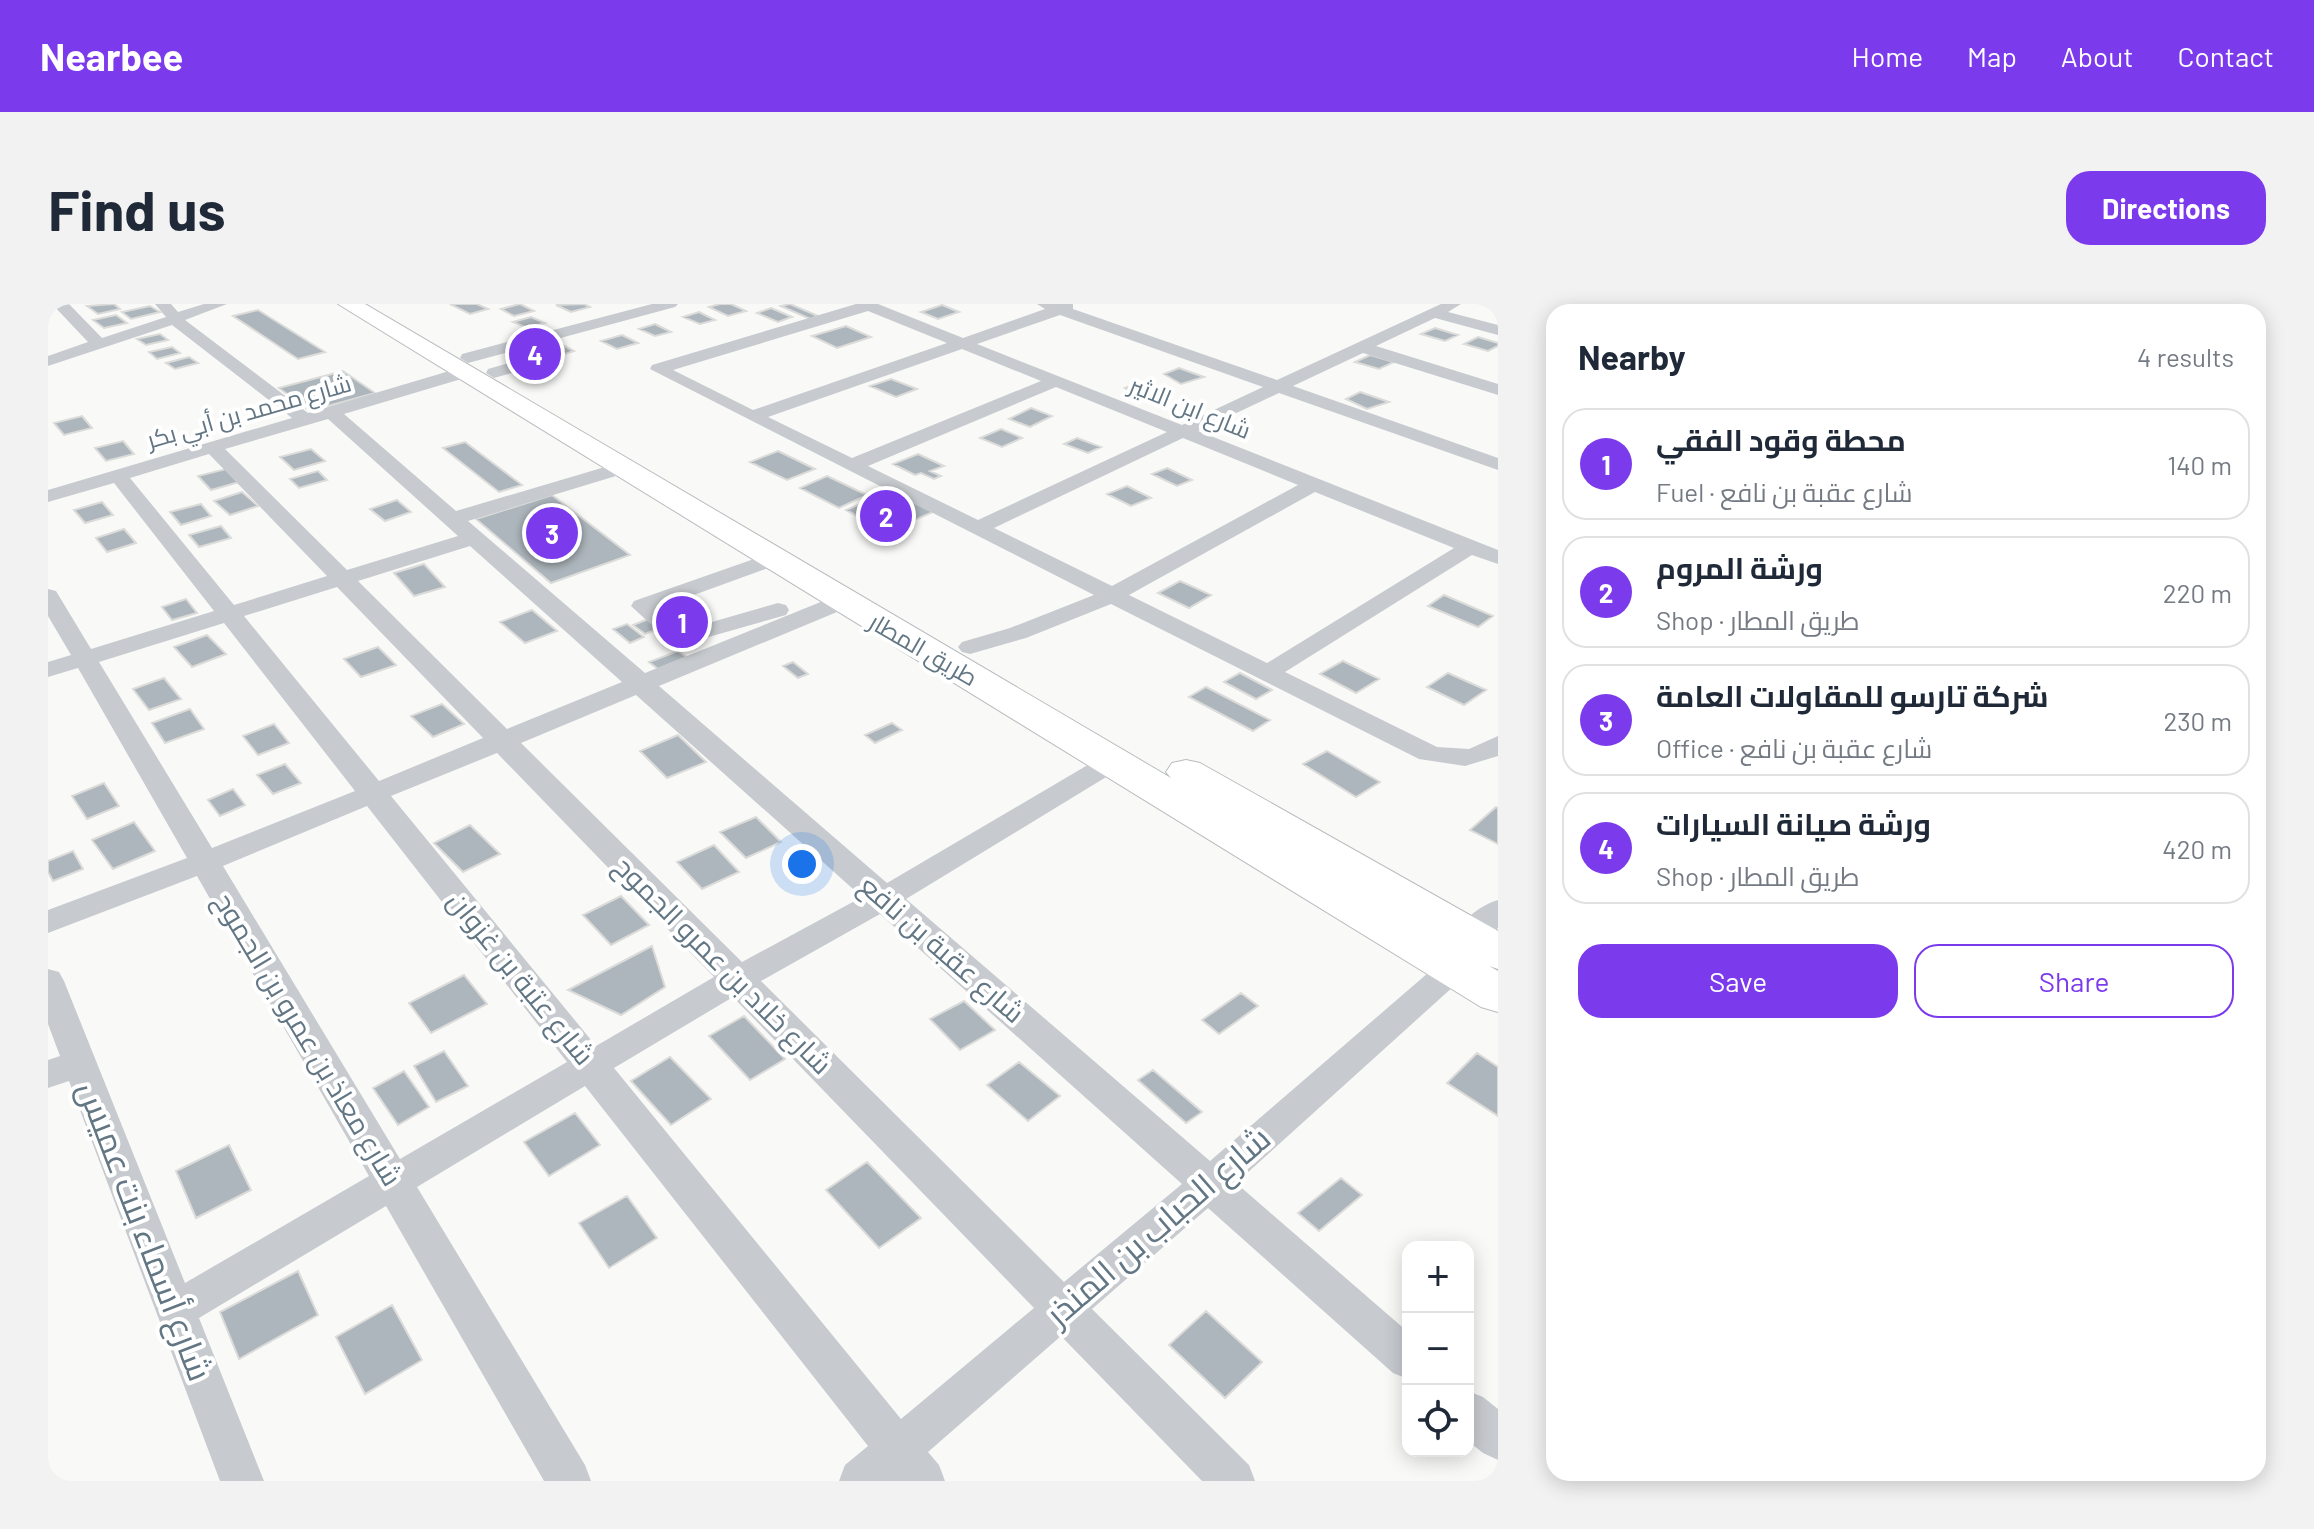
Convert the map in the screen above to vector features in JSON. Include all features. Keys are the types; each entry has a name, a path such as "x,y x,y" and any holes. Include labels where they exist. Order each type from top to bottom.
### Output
{"highway":[{"name":"طريق المطار","path":"349,304 475,368 970,647 1474,951 1498,994"},
{"name":"طريق المطار","path":"378,304 622,468 1112,762 1474,951"}],"street":[{"path":"60,304 99,344"},
{"name":"شارع عقبة بن نافع","path":"163,304 180,324 319,417 463,528 1402,1354"},
{"path":"48,361 219,304"},
{"path":"475,368 670,304"},
{"path":"976,529 1178,431 1453,304"},
{"path":"866,305 658,369 1428,753 1445,758 1475,759 1498,744"},
{"name":"شارع ابن الاثير","path":"866,305 1498,558"},
{"path":"752,416 1060,306 1498,464"},
{"path":"1436,314 1498,330"},
{"path":"1362,347 1498,390"},
{"path":"475,368 558,354"},
{"name":"شارع محمد بن أبي بكر","path":"48,496 475,368"},
{"path":"851,466 1055,381"},
{"name":"شارع خلاد بن عمرو الجموح","path":"213,448 1233,1481"},
{"path":"48,670 341,579 463,528 622,468"},
{"name":"شارع عتبة بن غزوان","path":"118,475 923,1481"},
{"path":"970,647 1018,633 1111,596 1313,485"},
{"path":"1269,672 1471,547"},
{"path":"771,559 642,606 681,637 835,598"},
{"path":"692,587 741,621"},
{"name":"شارع معاذ بن عمرو بن الجموح","path":"48,596 569,1481"},
{"path":"48,922 203,863 642,686 835,598"},
{"path":"176,1310 1112,762"},
{"name":"شارع الحباب بن المنذر","path":"861,1481 1209,1184 1474,951 1498,911"},
{"name":"شارع أسماء بنت عميس","path":"48,981 64,1069 176,1310 242,1481"},
{"path":"1474,1417 1498,1438"}],"building":[{"path":"114,304 120,309 98,314 87,306"},
{"path":"450,304 477,304 488,309 470,314"},
{"path":"520,304 534,311 514,316 501,309"},
{"path":"584,304 590,307 571,312 556,305"},
{"path":"731,304 746,311 728,316 709,307"},
{"path":"790,304 818,316 810,319 781,306"},
{"path":"942,305 959,312 938,319 921,312"},
{"path":"150,306 160,312 131,319 122,312"},
{"path":"771,308 792,317 778,322 757,313"},
{"path":"258,310 325,352 298,359 233,316"},
{"path":"699,312 715,320 700,324 683,317"},
{"path":"116,315 127,323 104,328 93,320"},
{"path":"531,317 545,323 527,328 513,322"},
{"path":"655,324 671,332 655,336 639,329"},
{"path":"846,326 871,337 837,348 812,336"},
{"path":"1435,328 1458,335 1445,341 1421,334"},
{"path":"160,334 168,340 146,345 137,339"},
{"path":"622,335 638,343 617,349 601,341"},
{"path":"1478,337 1498,343 1498,346 1488,351 1464,344"},
{"path":"555,341 574,351 562,355 543,344"},
{"path":"172,347 180,353 157,359 149,352"},
{"path":"1370,355 1394,362 1379,369 1355,362"},
{"path":"189,357 198,363 175,369 166,363"},
{"path":"1179,368 1204,377 1181,384 1164,374"},
{"path":"343,371 375,393 310,411 279,388"},
{"path":"891,379 917,389 896,397 870,386"},
{"path":"1140,382 1165,392 1141,399 1125,388"},
{"path":"1360,392 1389,402 1367,409 1346,399"},
{"path":"1031,408 1052,416 1030,427 1009,419"},
{"path":"82,416 92,428 64,435 54,423"},
{"path":"1001,429 1022,438 1002,447 980,438"},
{"path":"1077,438 1101,447 1088,453 1064,444"},
{"path":"123,441 134,454 106,461 95,448"},
{"path":"465,442 522,485 499,492 443,448"},
{"path":"311,449 325,461 294,470 280,457"},
{"path":"778,451 815,469 787,480 750,462"},
{"path":"918,454 944,466 930,471 941,476 934,479 921,473 915,475 893,464"},
{"path":"1167,468 1192,480 1177,486 1152,474"},
{"path":"226,469 239,482 211,490 198,476"},
{"path":"318,471 327,480 299,488 290,479"},
{"path":"827,476 867,495 839,508 800,488"},
{"path":"1127,486 1151,498 1131,506 1107,494"},
{"path":"891,491 933,512 887,532 846,510"},
{"path":"242,492 258,506 230,515 214,501"},
{"path":"552,495 630,555 551,583 476,519"},
{"path":"397,500 411,512 385,521 370,509"},
{"path":"102,502 113,515 85,523 74,510"},
{"path":"201,504 211,516 181,525 170,512"},
{"path":"221,526 231,538 199,547 189,535"},
{"path":"124,529 136,543 107,552 96,538"},
{"path":"424,564 445,587 414,596 394,573"},
{"path":"1180,581 1211,595 1189,608 1158,593"},
{"path":"1444,595 1493,616 1478,627 1428,606"},
{"path":"186,599 197,613 172,620 162,607"},
{"path":"532,610 557,631 525,643 500,622"},
{"path":"651,618 663,627 645,634 633,625"},
{"path":"627,624 644,637 630,643 613,629"},
{"path":"207,635 226,654 192,667 174,647"},
{"path":"378,647 396,665 361,677 344,659"},
{"path":"678,651 687,657 658,669 649,662"},
{"path":"1343,661 1379,679 1356,693 1320,674"},
{"path":"793,662 808,674 798,678 783,666"},
{"path":"1240,673 1272,690 1256,699 1224,682"},
{"path":"1448,673 1486,690 1464,705 1427,687"},
{"path":"164,678 181,699 149,710 133,689"},
{"path":"1206,687 1270,720 1253,731 1189,697"},
{"path":"442,704 464,724 433,737 411,716"},
{"path":"190,709 204,729 165,743 152,723"},
{"path":"892,723 902,730 875,743 865,735"},
{"path":"274,724 289,743 258,755 243,736"},
{"path":"678,735 706,762 667,778 640,751"},
{"path":"1327,751 1380,782 1356,797 1303,764"},
{"path":"285,764 301,783 273,794 257,775"},
{"path":"104,783 119,806 87,819 72,796"},
{"path":"233,789 245,805 220,816 208,800"},
{"path":"1498,808 1498,844 1470,830"},
{"path":"756,817 781,842 746,858 720,832"},
{"path":"134,822 155,851 113,869 92,840"},
{"path":"470,825 500,854 463,872 434,843"},
{"path":"714,845 739,872 702,889 677,862"},
{"path":"73,851 83,869 53,881 48,872 48,861"},
{"path":"621,896 649,925 611,945 583,915"},
{"path":"652,946 665,987 621,1015 568,990"},
{"path":"464,975 487,1004 431,1033 409,1003"},
{"path":"1241,993 1258,1006 1219,1034 1202,1020"},
{"path":"964,1001 995,1030 960,1050 930,1019"},
{"path":"744,1016 785,1059 750,1080 709,1036"},
{"path":"444,1051 468,1086 436,1102 414,1066"},
{"path":"1477,1053 1498,1067 1498,1116 1447,1083"},
{"path":"670,1057 711,1099 671,1125 631,1081"},
{"path":"1019,1062 1060,1096 1028,1121 987,1085"},
{"path":"1153,1070 1202,1112 1186,1123 1138,1080"},
{"path":"404,1071 429,1107 398,1125 373,1088"},
{"path":"575,1113 600,1145 549,1176 524,1142"},
{"path":"229,1145 251,1190 196,1218 176,1171"},
{"path":"867,1162 921,1218 879,1248 826,1190"},
{"path":"1341,1178 1362,1195 1319,1231 1298,1213"},
{"path":"627,1196 657,1238 609,1268 579,1223"},
{"path":"298,1271 318,1315 239,1359 220,1312"},
{"path":"392,1305 422,1360 365,1394 336,1337"},
{"path":"1206,1311 1262,1362 1225,1398 1169,1345"}],"place":[{"name":"ورشة صيانة السيارات","path":"535,354"},
{"name":"ورشة المروم","path":"886,516"},
{"name":"شركة تارسو للمقاولات العامة","path":"552,533"},
{"name":"محطة وقود الفقي","path":"682,622"}]}
